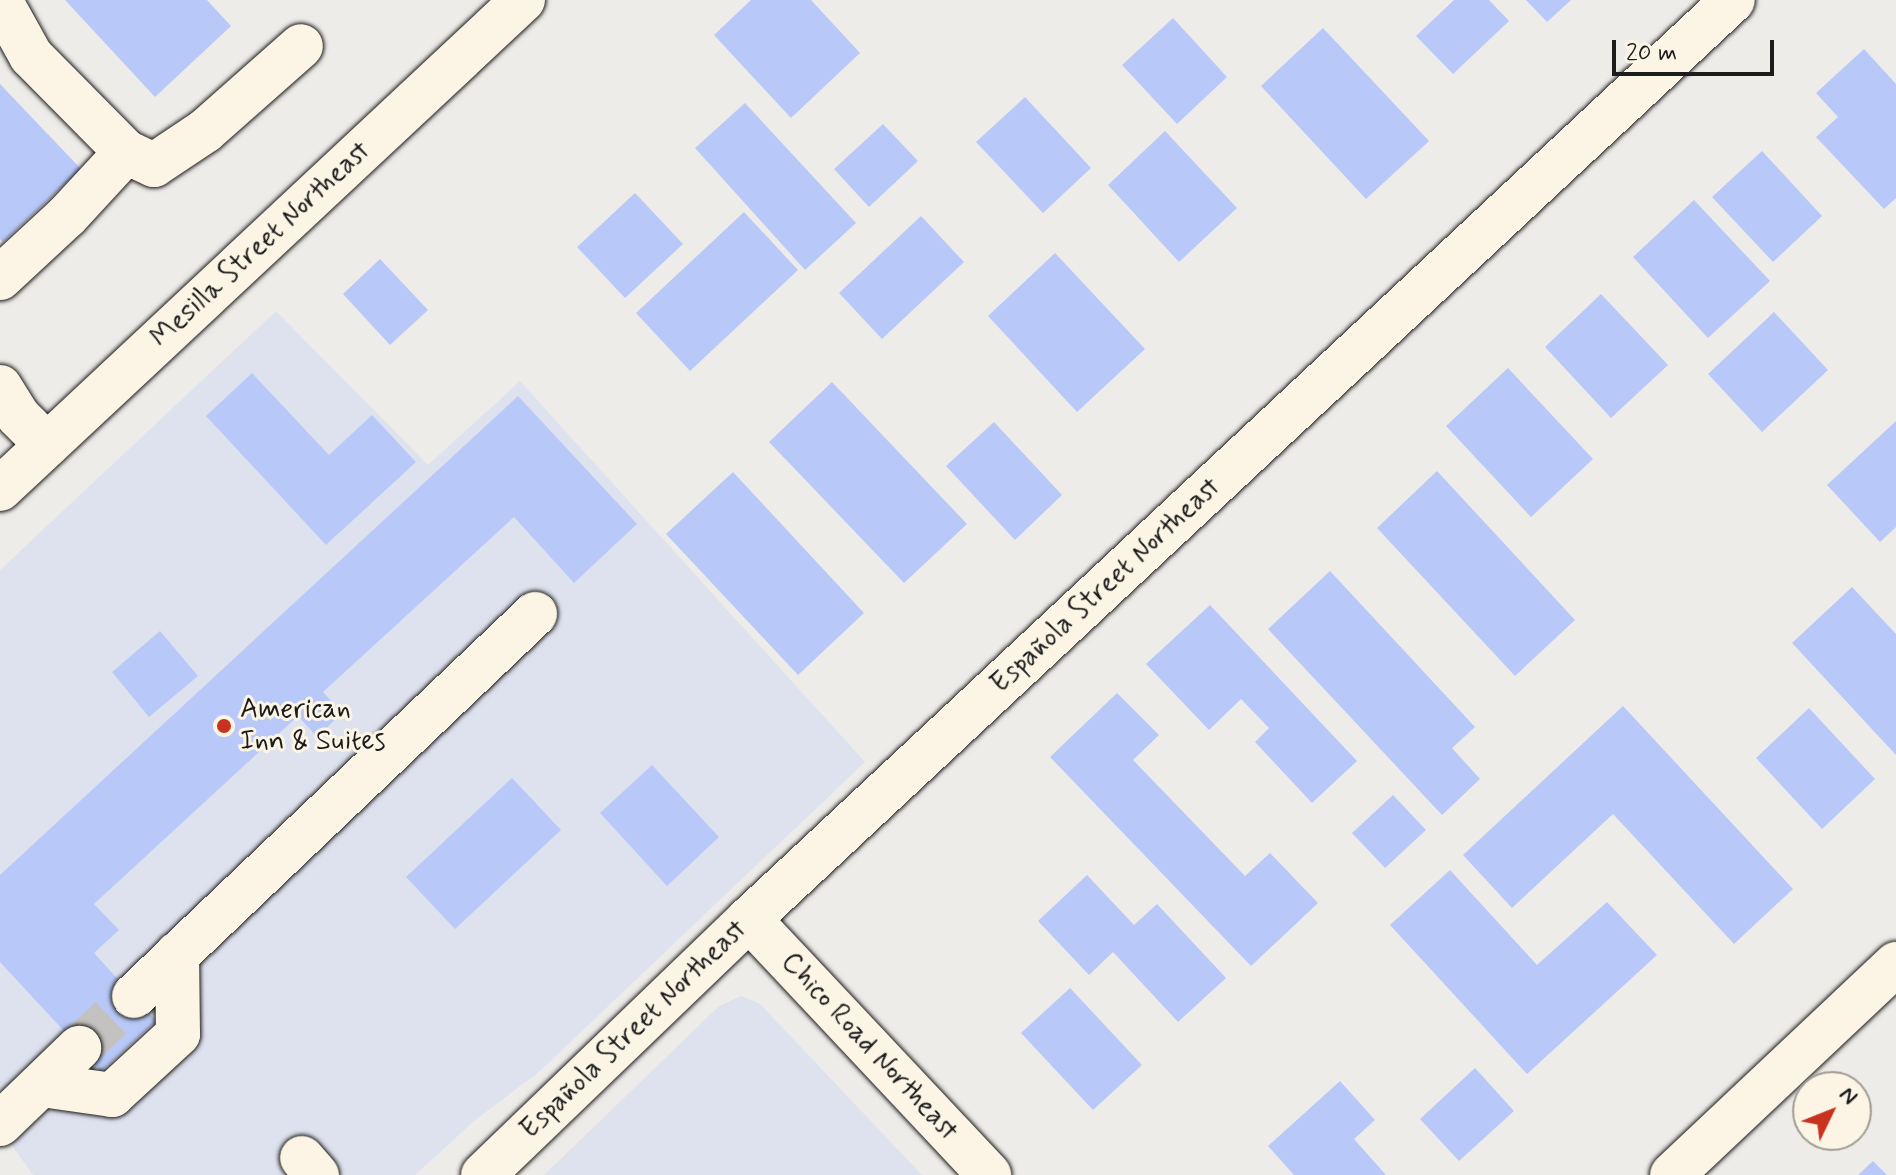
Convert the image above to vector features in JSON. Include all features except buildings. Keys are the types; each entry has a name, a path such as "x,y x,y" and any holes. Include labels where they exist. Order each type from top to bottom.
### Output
{"street":[{"path":"0,0 31,56 126,152 154,165 205,131 301,46"},
{"name":"Mesilla Street Northeast","path":"0,489 523,0"},
{"name":"Española Street Northeast","path":"483,1175 749,919 1733,0"},
{"path":"0,278 67,216 126,152"},
{"path":"0,387 18,416 47,445"},
{"path":"134,996 535,614"},
{"name":"Chico Road Northeast","path":"749,919 989,1175"},
{"path":"42,1085 112,1095 178,1034 177,954"},
{"path":"1672,1175 1896,964"},
{"path":"0,1124 79,1048"}],"shaded area":[{"path":"276,311 428,465 520,381 865,762 540,1071 474,1121 415,1175 33,1175 0,1129 0,570"},
{"path":"741,996 760,1004 922,1175 544,1175 719,1006"}],"tunnel":[{"path":"79,1048 134,996"}],"place":[{"name":"American Inn & Suites","path":"224,726"}]}
